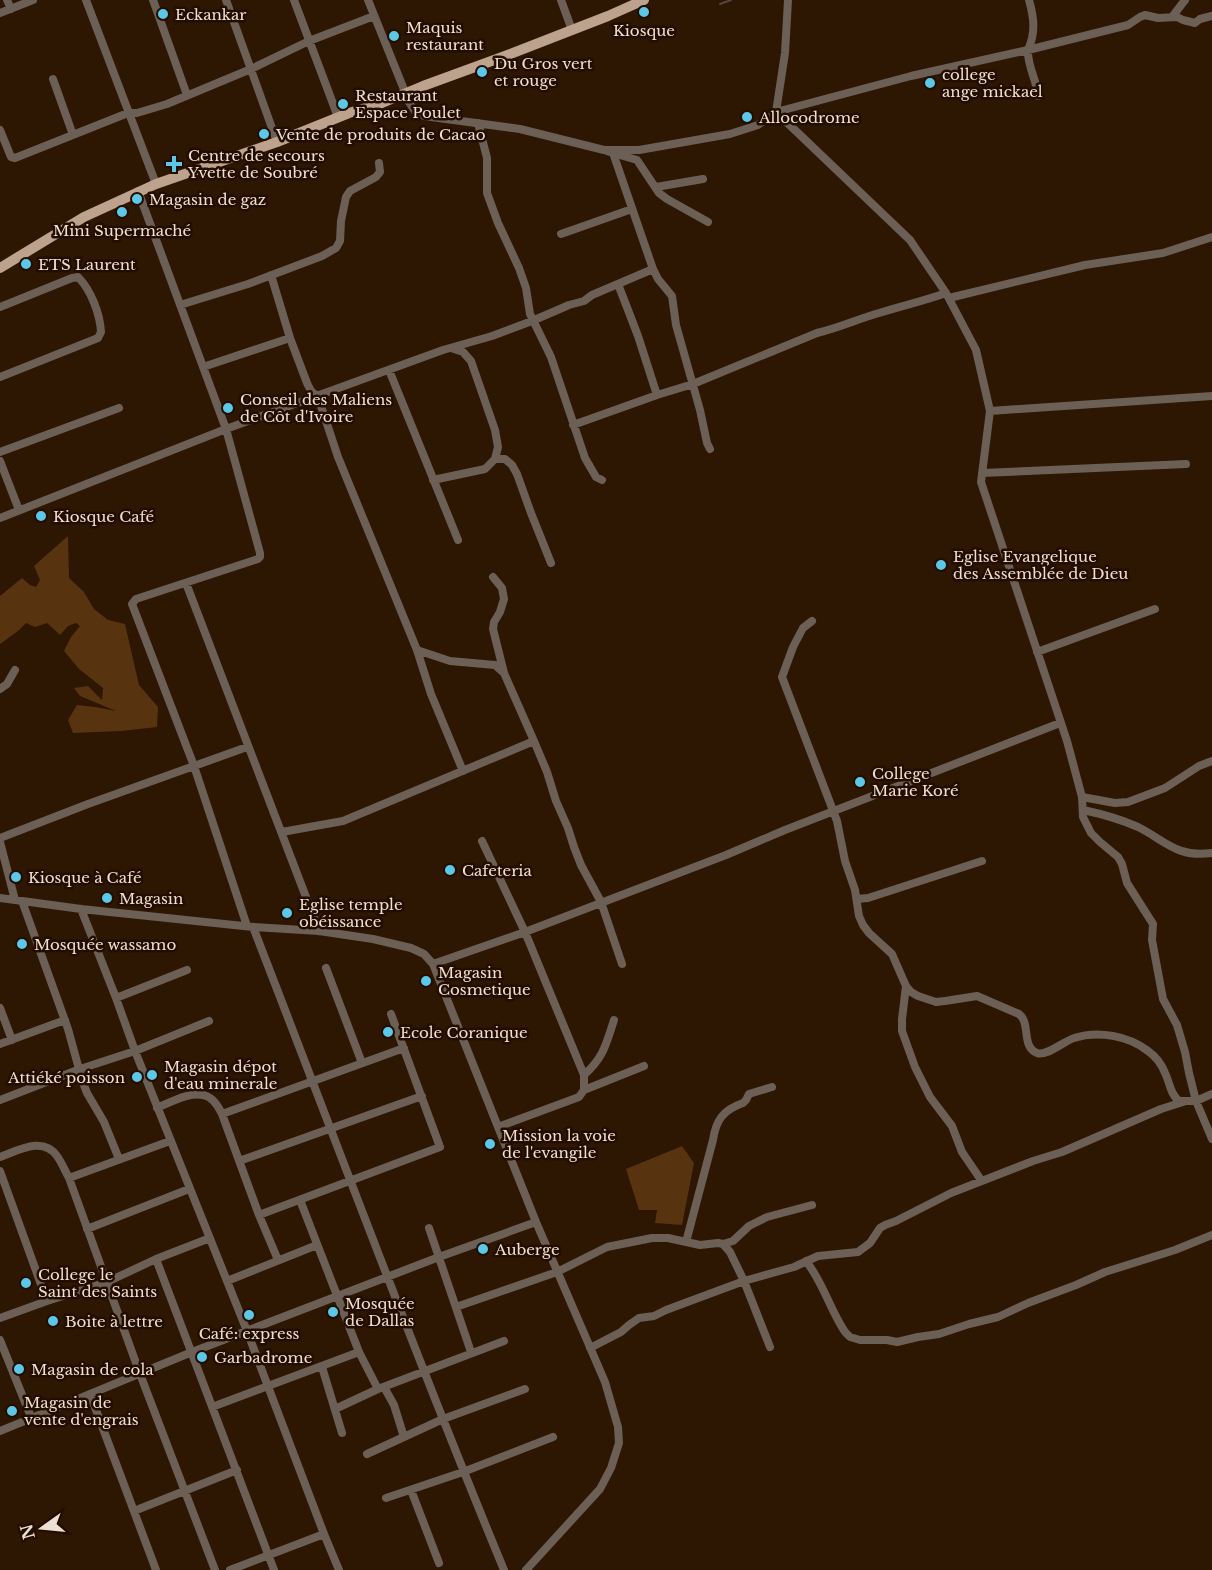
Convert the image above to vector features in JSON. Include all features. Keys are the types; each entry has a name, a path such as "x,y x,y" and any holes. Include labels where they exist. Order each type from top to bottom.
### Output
{"main road":[{"path":"0,268 84,218 138,191 382,103 644,0"}],"street":[{"path":"0,13 9,4 33,0"},
{"path":"86,0 156,184"},
{"path":"153,0 187,95"},
{"path":"226,0 277,142"},
{"path":"294,0 339,117"},
{"path":"368,0 405,94 415,111 424,116 520,129 637,160 659,193 708,222"},
{"path":"561,0 572,30"},
{"path":"776,112 785,53 788,0"},
{"path":"1029,0 1034,38 1028,54 1038,96"},
{"path":"1172,17 1185,0"},
{"path":"0,130 8,153 15,158 128,113 137,113 167,104 251,69 309,41 374,16"},
{"path":"608,151 639,150 730,134 758,125 776,112 911,76 1128,25 1142,16 1177,17 1195,23 1212,16"},
{"path":"53,79 73,135"},
{"path":"776,112 910,240 947,295 976,350 990,411 981,482 1067,741 1082,797 1083,817 1091,833 1118,857 1127,883 1153,924 1152,940 1163,999 1177,1025 1196,1101 1212,1139"},
{"path":"478,123 487,158 487,193 526,288 532,321 551,357 585,458 596,477 602,480"},
{"path":"608,151 653,269 672,296 676,325 710,448"},
{"path":"180,305 248,284 322,256 336,248 340,241 346,197 350,191 381,172 379,163"},
{"path":"656,188 703,179"},
{"path":"138,191 226,429 260,557 136,599 132,604 194,766 250,926 463,1472 504,1570"},
{"path":"561,234 632,209"},
{"path":"573,425 657,394 693,384 817,333 836,329 878,313 947,295 1085,265 1163,253 1212,237"},
{"path":"0,518 226,429 450,348 532,321 584,301 592,295 653,269"},
{"path":"271,275 290,338 307,383 318,397 338,457 417,650 431,694 463,771"},
{"path":"0,307 78,277 85,284 91,297 99,318 101,332 98,338 0,377"},
{"path":"618,284 657,394"},
{"path":"203,367 290,338"},
{"path":"433,480 485,469 495,459 498,447 477,373 463,352 450,348"},
{"path":"389,370 458,540"},
{"path":"990,411 1212,396"},
{"path":"0,452 119,408"},
{"path":"495,459 505,459 518,474 551,563"},
{"path":"0,461 19,510"},
{"path":"982,473 1186,464"},
{"path":"493,577 502,588 504,599 493,629 504,673 547,772 555,801 573,847 601,902 622,964"},
{"path":"186,583 319,931"},
{"path":"1037,652 1155,609"},
{"path":"812,621 802,627 782,677 837,821 845,861 863,925 892,954 906,986 918,996 936,1002 977,996 1019,1014 1024,1018 1029,1046 1037,1054 1049,1051 1074,1038 1096,1034 1136,1043 1150,1052 1158,1062 1165,1072 1174,1096 1183,1102"},
{"path":"417,650 450,661 495,665 504,673"},
{"path":"0,689 8,684 15,670"},
{"path":"433,964 525,932 726,855 1060,723"},
{"path":"282,832 343,821 534,741"},
{"path":"119,1159 104,1122 87,1093 64,1020 19,901 0,840 88,804 248,747"},
{"path":"1082,797 1115,803 1128,802 1165,788 1199,766 1212,761"},
{"path":"1083,810 1104,814 1136,826 1171,848 1202,855 1212,853"},
{"path":"482,841 525,932 584,1075 584,1090"},
{"path":"857,899 868,898 982,861"},
{"path":"0,898 81,909 319,931 373,939 411,948 424,954 433,964 536,1222 605,1382 618,1427 619,1443 600,1489 526,1570"},
{"path":"81,909 339,1570"},
{"path":"326,968 362,1063"},
{"path":"116,998 187,970"},
{"path":"906,986 902,1031 915,1067 930,1097 952,1126 962,1152 981,1180"},
{"path":"0,1008 12,1040"},
{"path":"259,1215 440,1147 391,1014"},
{"path":"0,1044 64,1020"},
{"path":"584,1075 601,1057 614,1020"},
{"path":"0,1100 80,1069 135,1051 209,1021"},
{"path":"222,1114 404,1048"},
{"path":"498,1127 579,1097 584,1090 644,1066"},
{"path":"686,1242 715,1127 721,1115 746,1100 749,1094 772,1087"},
{"path":"590,1348 621,1332 639,1318 654,1316 744,1281 794,1267 818,1256 858,1252 870,1243 880,1228 951,1193 981,1180 1062,1152 1161,1109 1183,1102 1196,1101 1212,1094"},
{"path":"157,1108 189,1095 209,1097 215,1103 222,1114 278,1260"},
{"path":"239,1161 422,1096"},
{"path":"69,1178 170,1141"},
{"path":"0,1157 30,1146 49,1147 57,1156 69,1178 215,1570"},
{"path":"0,1171 46,1301"},
{"path":"87,1229 189,1189"},
{"path":"300,1200 359,1352 394,1405 404,1437"},
{"path":"723,1245 733,1240 749,1226 768,1217 813,1205"},
{"path":"0,1431 192,1352 536,1222"},
{"path":"429,1228 471,1352"},
{"path":"807,1261 844,1332 860,1340 897,1342 939,1334 998,1317 1105,1272 1175,1250 1212,1235"},
{"path":"0,1318 106,1282 210,1238"},
{"path":"456,1307 557,1272 607,1246 652,1238 668,1238 700,1245 718,1243 730,1252 770,1347"},
{"path":"227,1281 317,1245"},
{"path":"156,1259 274,1570"},
{"path":"0,1340 31,1417"},
{"path":"335,1409 381,1388 504,1341"},
{"path":"212,1407 359,1352"},
{"path":"322,1367 342,1433"},
{"path":"367,1454 443,1419 525,1389"},
{"path":"90,1394 156,1570"},
{"path":"386,1498 463,1472 553,1437"},
{"path":"134,1511 237,1470"},
{"path":"411,1490 439,1563"},
{"path":"231,1570 324,1534"}],"shaded area":[{"path":"68,536 69,578 84,592 94,609 108,620 125,624 139,685 158,707 157,727 73,733 68,720 77,705 116,711 80,696 74,688 88,686 102,700 103,688 79,669 64,651 80,626 76,623 68,626 60,635 47,623 35,627 26,623 0,644 0,596 22,578 36,587 40,580 34,566"},
{"path":"682,1146 694,1163 682,1225 655,1223 657,1210 639,1210 626,1169"}],"waterway":[{"path":"720,4 731,0"}],"place":[{"name":"Kiosque","path":"644,12"},
{"name":"Eckankar","path":"163,14"},
{"name":"Maquis restaurant","path":"394,36"},
{"name":"Du Gros vert et rouge","path":"482,72"},
{"name":"college ange mickael","path":"930,83"},
{"name":"Restaurant Espace Poulet","path":"343,104"},
{"name":"Allocodrome","path":"747,117"},
{"name":"Vente de produits de Cacao","path":"264,134"},
{"name":"Centre de secours Yvette de Soubré","path":"174,164"},
{"name":"Magasin de gaz","path":"137,199"},
{"name":"Mini Supermaché","path":"122,212"},
{"name":"ETS Laurent","path":"26,264"},
{"name":"Conseil des Maliens de Côt d'Ivoire","path":"228,408"},
{"name":"Kiosque Café","path":"41,516"},
{"name":"Eglise Evangelique des Assemblée de Dieu","path":"941,565"},
{"name":"College Marie Koré","path":"860,782"},
{"name":"Cafeteria","path":"450,870"},
{"name":"Kiosque à Café","path":"16,877"},
{"name":"Magasin","path":"107,898"},
{"name":"Eglise temple obéissance","path":"287,913"},
{"name":"Mosquée wassamo","path":"22,944"},
{"name":"Magasin Cosmetique","path":"426,981"},
{"name":"Ecole Coranique","path":"388,1032"},
{"name":"Magasin dépot d'eau minerale","path":"152,1075"},
{"name":"Attiéké poisson","path":"137,1077"},
{"name":"Mission la voie de l'evangile","path":"490,1144"},
{"name":"Auberge","path":"483,1249"},
{"name":"College le Saint des Saints","path":"26,1283"},
{"name":"Mosquée de Dallas","path":"333,1312"},
{"name":"Café: express","path":"249,1315"},
{"name":"Boite à lettre","path":"53,1321"},
{"name":"Garbadrome","path":"202,1357"},
{"name":"Magasin de cola","path":"19,1369"},
{"name":"Magasin de vente d'engrais","path":"12,1411"}]}
